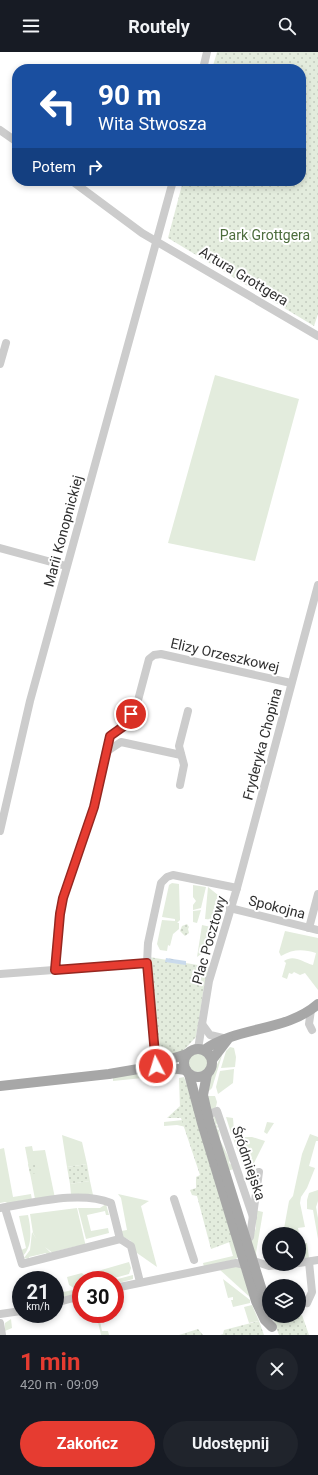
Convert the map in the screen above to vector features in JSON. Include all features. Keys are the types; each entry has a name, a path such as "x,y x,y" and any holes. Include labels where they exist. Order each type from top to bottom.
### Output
{"main road":[{"path":"0,1086 109,1074 156,1066 165,1061 239,1034 295,1019 315,1007"},
{"path":"156,1066 187,1072 198,1077 206,1074 211,1068 212,1060 228,1039"},
{"path":"201,1049 210,1056 212,1060"},
{"path":"187,1054 184,1062 187,1072 205,1119 247,1244 244,1263 259,1308 273,1331"},
{"path":"206,1074 203,1094 205,1119 226,1203 247,1244"},
{"path":"226,1203 232,1211 248,1258 244,1263"},
{"path":"244,1263 258,1276 262,1290"},
{"path":"244,1263 251,1269 258,1288 262,1293"}],"street":[{"path":"204,64 207,52"},
{"path":"0,130 12,138"},
{"name":"Artura Grottgera","path":"79,186 142,233 156,239 318,334"},
{"name":"Marii Konopnickiej","path":"0,831 28,709 66,566 172,186"},
{"path":"0,364 6,343"},
{"path":"0,548 66,566"},
{"name":"Fryderyka Chopina","path":"237,888 318,585"},
{"name":"Elizy Orzeszkowej","path":"55,970 62,903 94,807 110,736 124,726 137,704 149,659 154,655 161,654 291,683"},
{"path":"180,784 184,764 180,746 188,711"},
{"path":"105,753 121,742 124,726"},
{"path":"121,742 181,755"},
{"name":"Plac Pocztowy","path":"156,1066 147,963 149,936 161,883 166,877 173,875 237,888 209,981 202,1024 201,1049"},
{"path":"309,928 318,894"},
{"name":"Spokojna","path":"230,908 318,930"},
{"path":"0,974 147,963"},
{"path":"295,1019 310,1027 315,1007"},
{"path":"202,1024 210,1034 228,1039"},
{"name":"Śródmiejska","path":"205,1119 217,1111 253,1217 247,1244"},
{"path":"253,1217 259,1172"},
{"path":"120,1239 22,1264 2,1208 71,1198 100,1198 111,1202 120,1239 131,1246 140,1282"},
{"path":"174,1199 194,1260"},
{"path":"244,1263 247,1244"},
{"path":"306,1262 318,1260"},
{"path":"307,1303 312,1292 309,1262"},
{"path":"124,1286 244,1263 262,1265"},
{"path":"258,1276 262,1268"},
{"path":"1,1334 0,1314 12,1312"}],"green space":[{"name":"Park Grottgera","path":"217,52 318,52 318,314 314,326 168,238 182,186 306,186 306,64 213,64"},
{"path":"215,375 299,399 255,561 168,543"},
{"path":"172,883 179,884 180,920 177,923 179,923 179,929 173,934 167,951 160,950 157,944 162,920 175,921 175,919 162,917 169,885"},
{"path":"193,885 206,887 201,908 193,910 193,905 196,901 193,897"},
{"path":"208,887 218,895 213,920 205,919"},
{"path":"201,910 197,923 193,922 193,911"},
{"path":"187,924 189,927 189,933 185,936 180,931 182,926"},
{"path":"202,925 211,927 208,949 197,957"},
{"path":"285,931 318,938 318,990 305,973 300,975 294,972 292,974 289,973 287,979 282,977 286,963 284,961 295,958 313,965 316,953 298,950 281,956 279,952"},
{"path":"149,957 210,967 205,982 196,1037 182,1052 174,1055 160,1051 156,1045"},
{"path":"230,1047 234,1048 236,1057 235,1067 221,1068 226,1051"},
{"path":"198,1052 205,1055 208,1062 205,1069 198,1072 191,1069 188,1062 191,1055"},
{"path":"223,1052 212,1088 209,1091 209,1081"},
{"path":"234,1069 233,1083 218,1094 216,1087 220,1071"},
{"path":"162,1070 180,1074 156,1076 152,1073 152,1071"},
{"path":"144,1073 143,1078 113,1081 113,1077"},
{"path":"184,1077 196,1109 235,1240 211,1249 197,1196 192,1195 190,1190 196,1188 196,1177 200,1175 181,1118 167,1118 180,1106 179,1078"},
{"path":"207,1096 215,1096 217,1102 216,1107 213,1109 210,1109"},
{"path":"213,1115 219,1119 216,1125 218,1126 217,1129 219,1130 220,1140 230,1160 229,1163 234,1169 227,1171"},
{"path":"226,1117 233,1118 234,1132 231,1133"},
{"path":"183,1120 186,1127 177,1125 164,1126 164,1122"},
{"path":"267,1122 274,1123 267,1134 264,1132"},
{"path":"310,1134 318,1137 309,1166 315,1168 307,1188 301,1197 300,1203 305,1227 284,1227 289,1201 293,1196 302,1154"},
{"path":"62,1135 82,1142 87,1164 67,1167"},
{"path":"252,1137 265,1141 251,1169 247,1169 243,1165 233,1138"},
{"path":"32,1146 33,1151 45,1150 55,1198 35,1199 25,1147"},
{"path":"4,1148 13,1197 31,1194 32,1200 10,1204 5,1202 0,1203 0,1149"},
{"path":"35,1163 37,1173 30,1174 28,1164"},
{"path":"87,1164 90,1181 70,1184 67,1167"},
{"path":"90,1181 93,1195 71,1195 70,1184"},
{"path":"318,1190 318,1201 316,1207 318,1218 318,1239 313,1210 307,1209 307,1200 309,1193"},
{"path":"118,1194 149,1201 141,1206 157,1267 137,1253 135,1254 131,1241 123,1237 121,1231 127,1230 121,1198"},
{"path":"106,1204 109,1215 106,1215 105,1211 87,1215 91,1231 108,1228 109,1233 86,1239 78,1208 100,1208"},
{"path":"77,1208 86,1247 77,1246 57,1251 57,1253 54,1254 45,1247 53,1255 47,1255 46,1253 29,1257 29,1259 24,1258 30,1250 32,1232 37,1240 33,1233 30,1214"},
{"path":"255,1210 263,1212 256,1253 258,1261 250,1244 256,1228"},
{"path":"28,1215 30,1225 30,1242 23,1256 21,1250 26,1248 19,1216"},
{"path":"235,1240 239,1256 236,1259 204,1267 203,1263 233,1256 229,1242"},
{"path":"306,1243 307,1243 309,1258 306,1259"},
{"path":"129,1262 131,1268 129,1274 124,1275 124,1271 98,1271"},
{"path":"240,1266 252,1299 219,1269"},
{"path":"133,1275 133,1279 124,1282 124,1277"},
{"path":"72,1276 72,1287 69,1285 67,1277"},
{"path":"223,1279 250,1300 250,1303 233,1307 231,1300 233,1300 233,1297 228,1298"},
{"path":"72,1290 72,1295 64,1297 64,1292"},
{"path":"252,1305 259,1321 249,1323 244,1307"},
{"path":"11,1319 12,1328 5,1331 5,1323"},
{"path":"259,1321 264,1335 220,1335 223,1334 224,1330"},
{"path":"98,1323 100,1323 102,1331 108,1331 109,1335 101,1335"},
{"path":"274,1323 305,1323 309,1335 279,1335"},
{"path":"198,1329 203,1335 179,1335"}],"water":[{"path":"166,958 186,961 186,965 165,962"}],"route":[{"path":"131,714 124,726 110,736 94,807 63,898 60,914 55,970 147,963 156,1066"}]}
